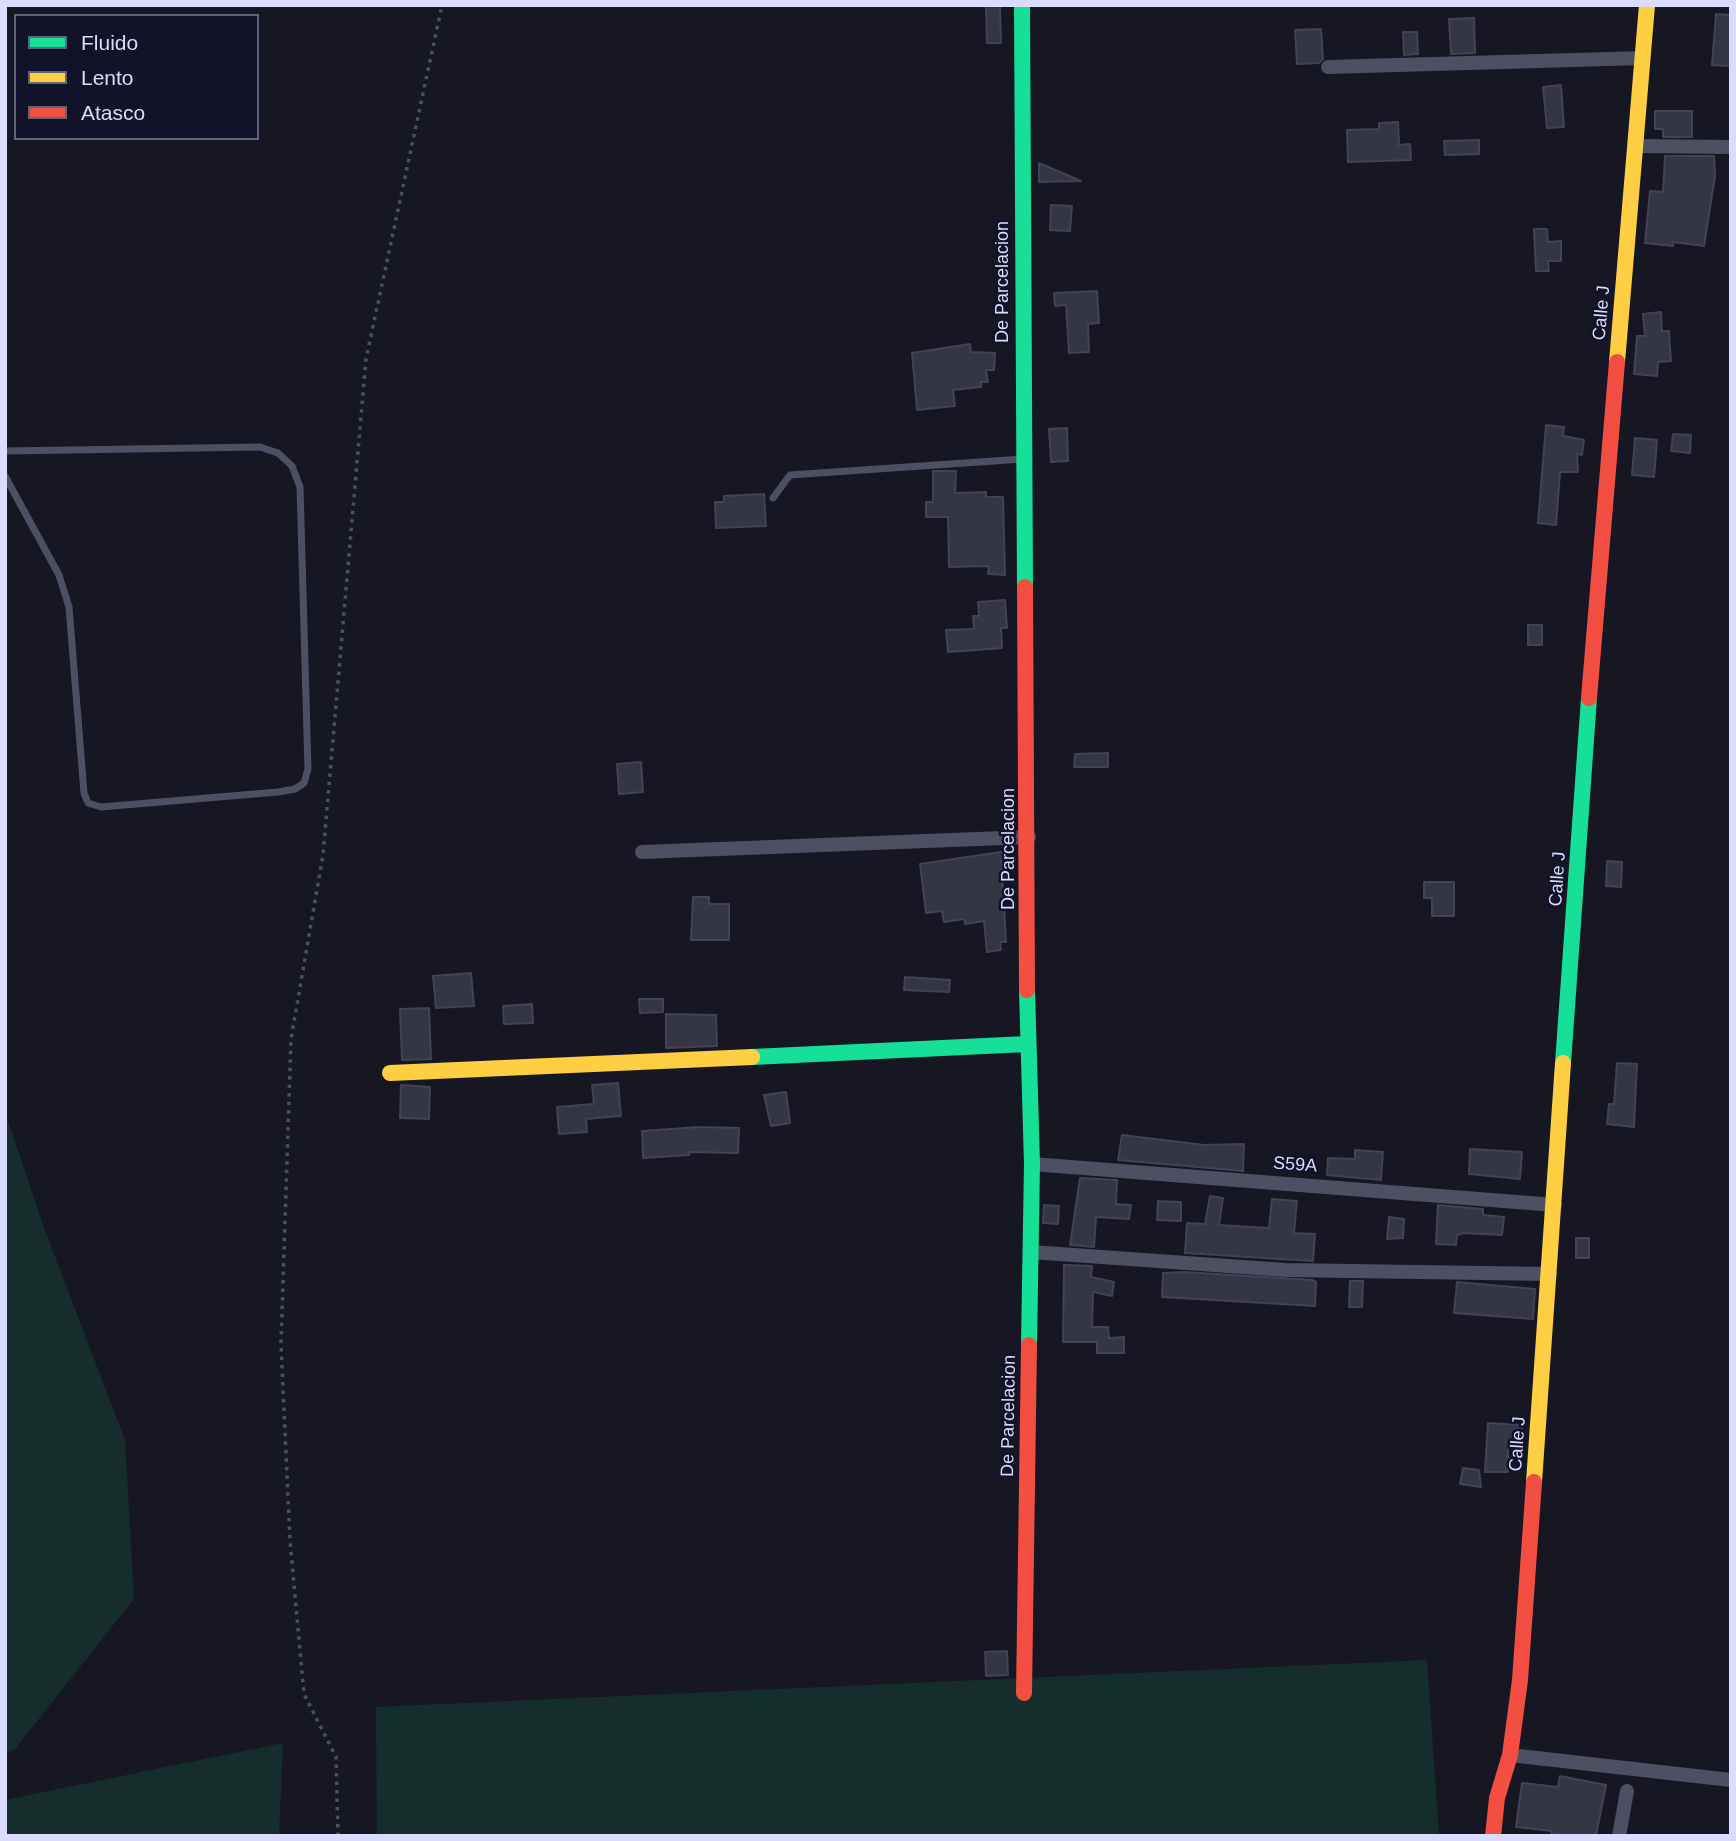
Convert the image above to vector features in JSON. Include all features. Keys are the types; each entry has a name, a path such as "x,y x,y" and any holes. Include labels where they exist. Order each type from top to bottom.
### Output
{"street":[{"name":"De Parcelacion","path":"1022,5 1027,1044 1032,1164 1024,1693"},
{"name":"Calle J","path":"1493,1836 1497,1798 1510,1755 1520,1680 1592,655 1647,5"},
{"path":"1328,67 1643,58"},
{"path":"1636,146 1731,148"},
{"path":"642,852 1028,837"},
{"path":"390,1073 1027,1044"},
{"name":"S59A","path":"1032,1164 1555,1205"},
{"path":"1031,1252 1285,1270 1550,1274"},
{"path":"1510,1755 1731,1780"},
{"path":"1619,1836 1627,1791"}],"lane":[{"path":"5,451 260,447 278,453 292,466 300,486 308,769 304,783 295,789 278,792 100,807 89,803 84,793 69,607 59,575 5,476"},
{"path":"773,498 790,475 1024,459"}],"path":[{"path":"338,1836 337,1757 304,1695 290,1541 281,1344 291,1039 323,855 366,359 442,5"}],"green space":[{"path":"5,1112 44,1228 125,1440 134,1599 14,1750 5,1753"},
{"path":"1427,1660 1439,1836 377,1836 376,1707"},
{"path":"283,1743 279,1836 5,1836 5,1800"}],"building":[{"path":"986,5 1000,5 1001,43 987,43"},
{"path":"1716,14 1731,15 1731,66 1712,65"},
{"path":"1474,18 1475,53 1451,54 1449,19"},
{"path":"1321,29 1323,59 1319,63 1297,64 1295,30"},
{"path":"1403,32 1417,32 1418,54 1404,55"},
{"path":"1561,85 1564,127 1547,128 1543,87"},
{"path":"1655,111 1692,111 1692,137 1663,137 1663,129 1655,129"},
{"path":"1398,122 1399,145 1410,144 1411,160 1348,162 1347,130 1379,129 1379,123"},
{"path":"1479,140 1479,154 1445,155 1444,141"},
{"path":"1665,156 1714,156 1715,176 1704,246 1673,242 1673,246 1645,243 1650,191 1663,192"},
{"path":"1039,163 1081,181 1039,182"},
{"path":"1051,205 1072,206 1070,231 1050,230"},
{"path":"1534,229 1547,229 1548,242 1561,241 1561,261 1548,261 1549,271 1536,271"},
{"path":"1097,291 1099,323 1088,324 1089,352 1069,353 1066,305 1055,306 1054,293"},
{"path":"1661,312 1662,331 1669,331 1671,361 1658,362 1657,376 1634,374 1637,336 1645,336 1643,314"},
{"path":"970,344 971,352 995,353 994,370 986,370 988,382 981,382 981,387 953,390 955,406 917,410 912,353"},
{"path":"1546,425 1564,427 1563,436 1584,440 1582,455 1577,454 1578,472 1560,472 1556,525 1538,523"},
{"path":"1067,428 1068,461 1051,462 1049,429"},
{"path":"1673,434 1691,435 1690,453 1671,451"},
{"path":"1635,438 1657,440 1654,477 1632,475"},
{"path":"933,471 956,471 955,493 986,492 986,497 1003,497 1005,575 988,574 989,566 949,567 948,517 926,517 926,502 933,502"},
{"path":"764,494 766,526 716,528 715,502 724,502 724,496"},
{"path":"1005,600 1007,628 1001,628 1002,648 948,652 946,630 974,629 973,616 979,616 978,602"},
{"path":"1528,625 1542,625 1542,645 1528,645"},
{"path":"1108,753 1108,767 1074,767 1075,754"},
{"path":"641,762 643,792 619,794 617,764"},
{"path":"1001,852 1006,942 1000,942 1001,950 987,952 984,921 965,924 964,919 944,922 942,911 926,913 920,864"},
{"path":"1607,861 1622,862 1621,887 1606,886"},
{"path":"1424,882 1454,882 1454,916 1432,916 1432,898 1424,898"},
{"path":"693,897 709,897 709,904 729,904 729,940 691,940"},
{"path":"471,973 474,1006 436,1008 433,976"},
{"path":"905,977 950,980 949,992 904,990"},
{"path":"639,999 663,999 663,1012 640,1013"},
{"path":"532,1004 533,1023 504,1024 503,1006"},
{"path":"429,1008 431,1059 402,1060 400,1009"},
{"path":"666,1014 716,1015 717,1046 666,1048"},
{"path":"1617,1063 1637,1064 1634,1127 1607,1124 1609,1104 1614,1104"},
{"path":"618,1083 621,1116 586,1119 587,1132 559,1134 557,1107 594,1104 592,1085"},
{"path":"401,1085 430,1087 429,1119 400,1118"},
{"path":"786,1092 790,1123 771,1126 764,1095"},
{"path":"700,1127 739,1128 738,1153 689,1152 689,1155 643,1158 642,1131"},
{"path":"1122,1135 1204,1145 1244,1144 1243,1171 1118,1160"},
{"path":"1470,1149 1522,1152 1520,1179 1469,1174"},
{"path":"1355,1150 1383,1152 1381,1180 1327,1175 1328,1158 1355,1159"},
{"path":"1080,1178 1117,1180 1116,1204 1131,1205 1129,1219 1096,1217 1094,1247 1070,1245"},
{"path":"1210,1196 1223,1198 1219,1225 1269,1228 1272,1199 1297,1201 1294,1233 1315,1234 1313,1261 1185,1253 1187,1223 1205,1224"},
{"path":"1158,1201 1181,1202 1181,1221 1157,1220"},
{"path":"1044,1205 1059,1206 1058,1224 1043,1223"},
{"path":"1438,1205 1483,1209 1483,1215 1504,1217 1502,1235 1464,1233 1457,1235 1456,1245 1436,1244"},
{"path":"1389,1217 1404,1219 1403,1238 1387,1239"},
{"path":"1576,1238 1589,1238 1589,1258 1576,1258"},
{"path":"1064,1265 1092,1266 1091,1277 1114,1282 1112,1296 1093,1292 1092,1327 1108,1327 1109,1338 1124,1337 1124,1353 1097,1353 1097,1342 1063,1342"},
{"path":"1163,1273 1312,1280 1316,1282 1315,1306 1162,1297"},
{"path":"1350,1281 1363,1281 1362,1307 1349,1307"},
{"path":"1457,1282 1535,1289 1533,1319 1454,1313"},
{"path":"1488,1423 1522,1425 1521,1449 1508,1448 1508,1472 1485,1472"},
{"path":"1463,1468 1479,1470 1481,1487 1460,1484"},
{"path":"1007,1651 1008,1675 986,1676 985,1652"},
{"path":"1560,1776 1606,1785 1596,1836 1564,1836 1551,1834 1552,1831 1516,1827 1522,1783 1558,1787"}],"traffic: fast":[{"path":"1022,5 1025,587"},
{"path":"1563,1063 1589,698"},
{"path":"1027,990 1032,1164 1029,1345"},
{"path":"752,1057 1027,1044"}],"traffic: slow":[{"path":"1617,362 1647,5"},
{"path":"390,1073 752,1057"},
{"path":"1534,1482 1563,1063"}],"traffic: jam":[{"path":"1589,698 1617,362"},
{"path":"1025,587 1027,990"},
{"path":"1024,1693 1029,1345"},
{"path":"1493,1836 1497,1798 1510,1755 1520,1680 1534,1482"}]}
